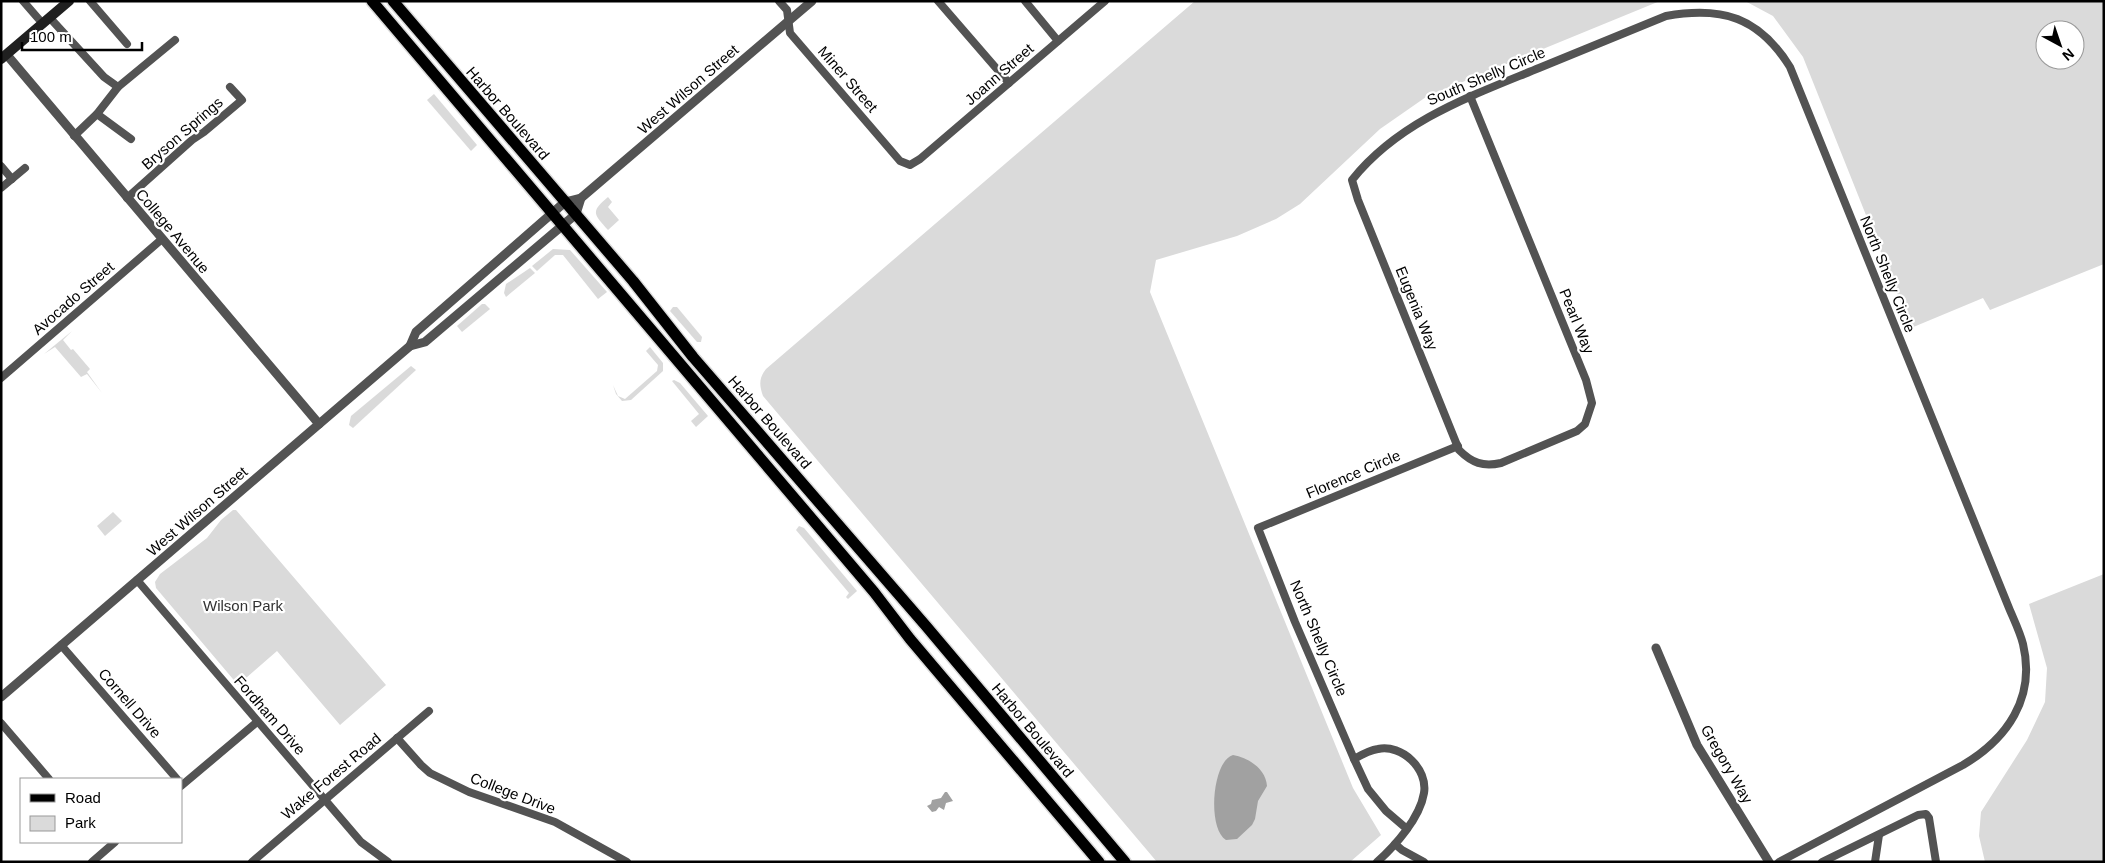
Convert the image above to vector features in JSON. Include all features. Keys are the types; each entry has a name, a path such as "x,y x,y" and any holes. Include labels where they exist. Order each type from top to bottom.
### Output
{"main road":[{"path":"4,57 69,1"},
{"name":"Harbor Boulevard","path":"372,1 874,592 916,646 1099,862"},
{"name":"Harbor Boulevard","path":"393,1 633,281 693,357 818,500 1125,862"}],"street":[{"path":"23,1 104,77 118,87"},
{"path":"90,1 127,44"},
{"name":"Miner Street","path":"779,1 787,10 790,33 900,161 910,165"},
{"name":"West Wilson Street","path":"410,346 416,332 565,202 581,198 812,1"},
{"path":"938,1 1009,84"},
{"path":"1025,1 1058,41"},
{"name":"Joann Street","path":"910,165 920,160 1105,1"},
{"name":"North Shelly Circle","path":"1648,24 1666,16 1682,13 1714,12 1750,25 1761,32 1781,53 1793,75 2023,644 2026,669 2022,696 2012,721 1992,745 1962,765 1779,862"},
{"name":"South Shelly Circle","path":"1352,180 1359,171 1396,137 1434,113 1470,96 1648,24"},
{"path":"74,136 97,114 118,87 175,40"},
{"name":"College Avenue","path":"4,57 74,136 319,424"},
{"name":"Bryson Springs","path":"127,198 186,145 242,100 230,87"},
{"name":"Pearl Way","path":"1458,446 1471,461 1492,465 1501,463 1576,431 1589,417 1592,404 1586,380 1470,96"},
{"path":"97,114 131,139"},
{"path":"1,166 12,179"},
{"path":"1,188 25,168"},
{"name":"Eugenia Way","path":"1352,180 1358,200 1458,446"},
{"name":"West Wilson Street","path":"1,697 410,346 425,342 563,226 576,214 581,198"},
{"name":"Avocado Street","path":"1,378 162,239"},
{"name":"Florence Circle","path":"1258,528 1458,446"},
{"name":"North Shelly Circle","path":"1258,528 1368,789 1386,811 1407,829"},
{"name":"Fordham Drive","path":"137,580 360,842 388,862"},
{"name":"Cornell Drive","path":"61,646 176,778"},
{"name":"Gregory Way","path":"1656,648 1697,745 1770,862"},
{"name":"Wake Forest Road","path":"252,862 429,711"},
{"path":"182,783 257,722"},
{"path":"1,723 48,778"},
{"name":"College Drive","path":"397,738 430,773 469,792 554,822 627,862"},
{"path":"1354,759 1379,748 1403,753 1411,759 1421,774 1424,784 1424,793 1419,807 1407,829 1395,844 1376,862"},
{"path":"1822,862 1918,814 1926,814 1930,818 1936,862"},
{"path":"1875,862 1879,835"},
{"path":"1395,844 1424,862"},
{"path":"92,862 105,845"}],"green space":[{"path":"1195,1 1660,1 1426,97 1380,129 1300,204 1276,219 1237,236 1156,260 1150,292 1353,788 1381,835 1350,862 1157,862 763,396 761,388 760,382 766,369"},
{"path":"1745,1 2104,1 2104,264 1990,310 1983,298 1911,328 1803,57 1773,16"},
{"path":"434,94 477,145 471,151 427,100"},
{"path":"608,197 612,202 608,207 619,220 608,230 597,216 596,210"},
{"path":"553,249 570,250 607,292 598,299 563,255 555,255 537,271 532,266"},
{"path":"530,268 535,273 506,297 504,293 506,284"},
{"path":"482,304 485,304 490,309 462,332 457,326"},
{"path":"673,307 677,307 702,337 701,342 697,342 670,311"},
{"path":"72,331 63,340 90,369 87,372 102,393 87,374 81,377 55,347 44,354"},
{"path":"650,347 663,363 663,371 631,400 622,401 616,394 613,385 618,396 625,399 657,371 658,365 646,351"},
{"path":"411,366 416,370 353,428 349,425 351,416"},
{"path":"672,381 680,383 708,416 696,427 691,421 699,414"},
{"name":"Wilson Park","path":"233,510 236,510 386,685 340,725 277,651 238,685 156,588 155,582 160,574 207,538 221,520"},
{"path":"113,512 122,521 105,536 97,526"},
{"path":"799,526 804,528 857,591 848,599 846,597 849,593 796,530"},
{"path":"2104,574 2104,862 1985,862 1979,836 1981,812 2027,740 2045,702 2047,668 2029,604"}],"shaded area":[{"path":"1233,755 1256,765 1264,774 1267,786 1258,801 1252,825 1237,839 1226,840 1220,833 1216,823 1214,796 1220,769 1226,760"},
{"path":"945,792 953,801 946,803 944,810 939,807 936,811 932,812 927,806 931,804 932,800 941,798"}]}
